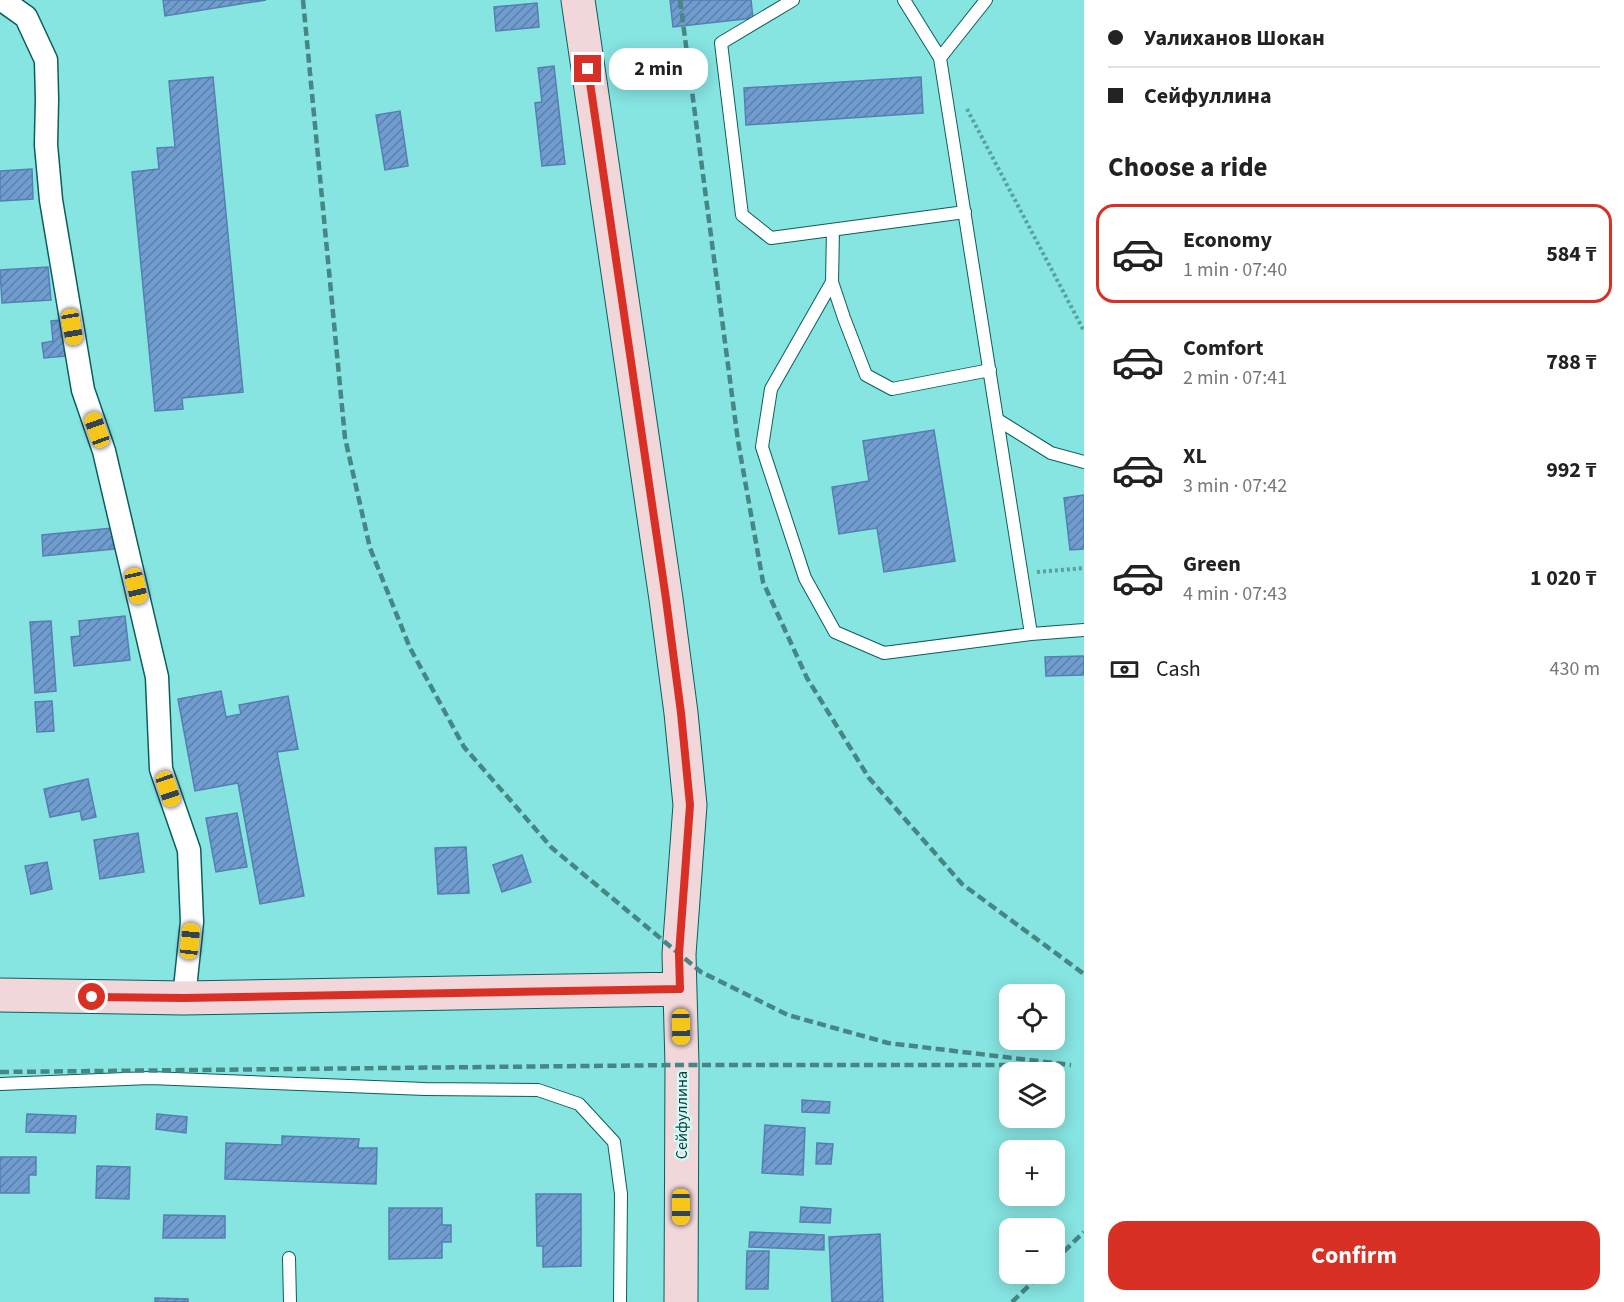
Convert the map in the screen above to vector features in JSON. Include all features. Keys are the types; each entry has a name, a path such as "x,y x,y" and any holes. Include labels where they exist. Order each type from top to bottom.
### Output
{"main road":[{"name":"Сейфуллина","path":"578,0 665,588 690,805 679,954 682,1065 681,1302"},
{"path":"0,995 184,998 680,989"}],"street":[{"path":"2,0 26,17 46,60 46,145 51,200 83,390 104,451 157,677 161,769 189,850 192,922 184,998"}],"lane":[{"path":"793,0 721,43 742,215 771,238 965,212"},
{"path":"904,0 940,58 1031,634"},
{"path":"940,58 986,0"},
{"path":"833,230 831,282 866,375 892,389 990,370"},
{"path":"831,282 771,389 762,447 805,578 835,632 884,653 1031,634 1084,630"},
{"path":"998,420 1051,453 1084,462"},
{"path":"0,1084 150,1078 425,1089 538,1090 579,1104 614,1142 621,1194 620,1302"},
{"path":"289,1258 290,1302"}],"path":[{"path":"962,100 1084,332"},
{"path":"1022,574 1084,568"}],"building":[{"path":"163,0 266,0 165,16"},
{"path":"670,0 751,0 753,18 673,27"},
{"path":"537,3 539,27 496,31 494,7"},
{"path":"554,66 565,164 542,166 535,103 542,102 538,68"},
{"path":"213,77 243,392 182,398 183,409 155,411 132,172 159,169 157,148 175,147 169,81"},
{"path":"921,77 923,113 746,125 744,88"},
{"path":"400,111 408,166 385,170 376,115"},
{"path":"32,169 33,199 0,201 0,171"},
{"path":"48,267 51,300 2,303 0,270"},
{"path":"61,320 65,356 44,358 42,343 53,341 51,321"},
{"path":"934,430 955,561 884,572 877,528 839,534 832,487 869,481 863,441"},
{"path":"1084,495 1084,549 1070,550 1064,498"},
{"path":"112,528 114,549 43,556 42,535"},
{"path":"125,616 130,660 74,666 71,637 80,636 79,621"},
{"path":"51,621 56,691 35,693 30,622"},
{"path":"1084,656 1084,675 1046,676 1045,657"},
{"path":"221,691 226,717 241,714 239,705 288,696 298,749 277,752 304,896 260,904 238,783 195,791 178,699"},
{"path":"52,701 54,731 37,732 35,702"},
{"path":"88,779 96,817 82,820 80,811 50,817 44,789"},
{"path":"237,813 247,867 216,872 206,818"},
{"path":"138,833 144,872 100,879 94,840"},
{"path":"466,847 469,893 438,894 435,848"},
{"path":"522,855 531,882 502,892 493,865"},
{"path":"47,862 52,889 31,894 25,866"},
{"path":"802,1100 830,1102 829,1113 802,1112"},
{"path":"27,1114 76,1116 75,1133 26,1132"},
{"path":"157,1114 187,1117 186,1133 156,1129"},
{"path":"765,1125 805,1128 803,1175 762,1173"},
{"path":"282,1136 359,1139 358,1148 377,1148 376,1184 225,1179 226,1143 282,1145"},
{"path":"817,1143 833,1144 831,1164 816,1164"},
{"path":"0,1157 36,1157 36,1175 29,1175 29,1193 0,1193"},
{"path":"97,1166 130,1167 129,1199 96,1198"},
{"path":"536,1194 581,1194 581,1266 543,1267 543,1246 537,1246"},
{"path":"801,1207 831,1209 830,1223 800,1222"},
{"path":"389,1208 442,1208 442,1225 451,1225 451,1242 442,1242 442,1258 389,1259"},
{"path":"164,1215 225,1216 225,1238 163,1238"},
{"path":"750,1232 824,1235 824,1250 749,1247"},
{"path":"880,1234 883,1302 832,1302 829,1237"},
{"path":"747,1251 769,1251 768,1289 746,1289"},
{"path":"155,1298 188,1299 188,1302 155,1302"}],"railway":[{"path":"303,0 345,438 370,548 410,648 464,747 552,848 701,972 788,1015 888,1043 1071,1065"},
{"path":"680,0 738,441 763,582 807,678 869,778 962,884 1084,974"},
{"path":"0,1072 682,1065 999,1065"},
{"path":"1065,1250 1084,1232"},
{"path":"1012,1302 1031,1284"}],"route":[{"path":"92,997 184,998 680,989 679,954 690,805 681,713 588,69"}]}
